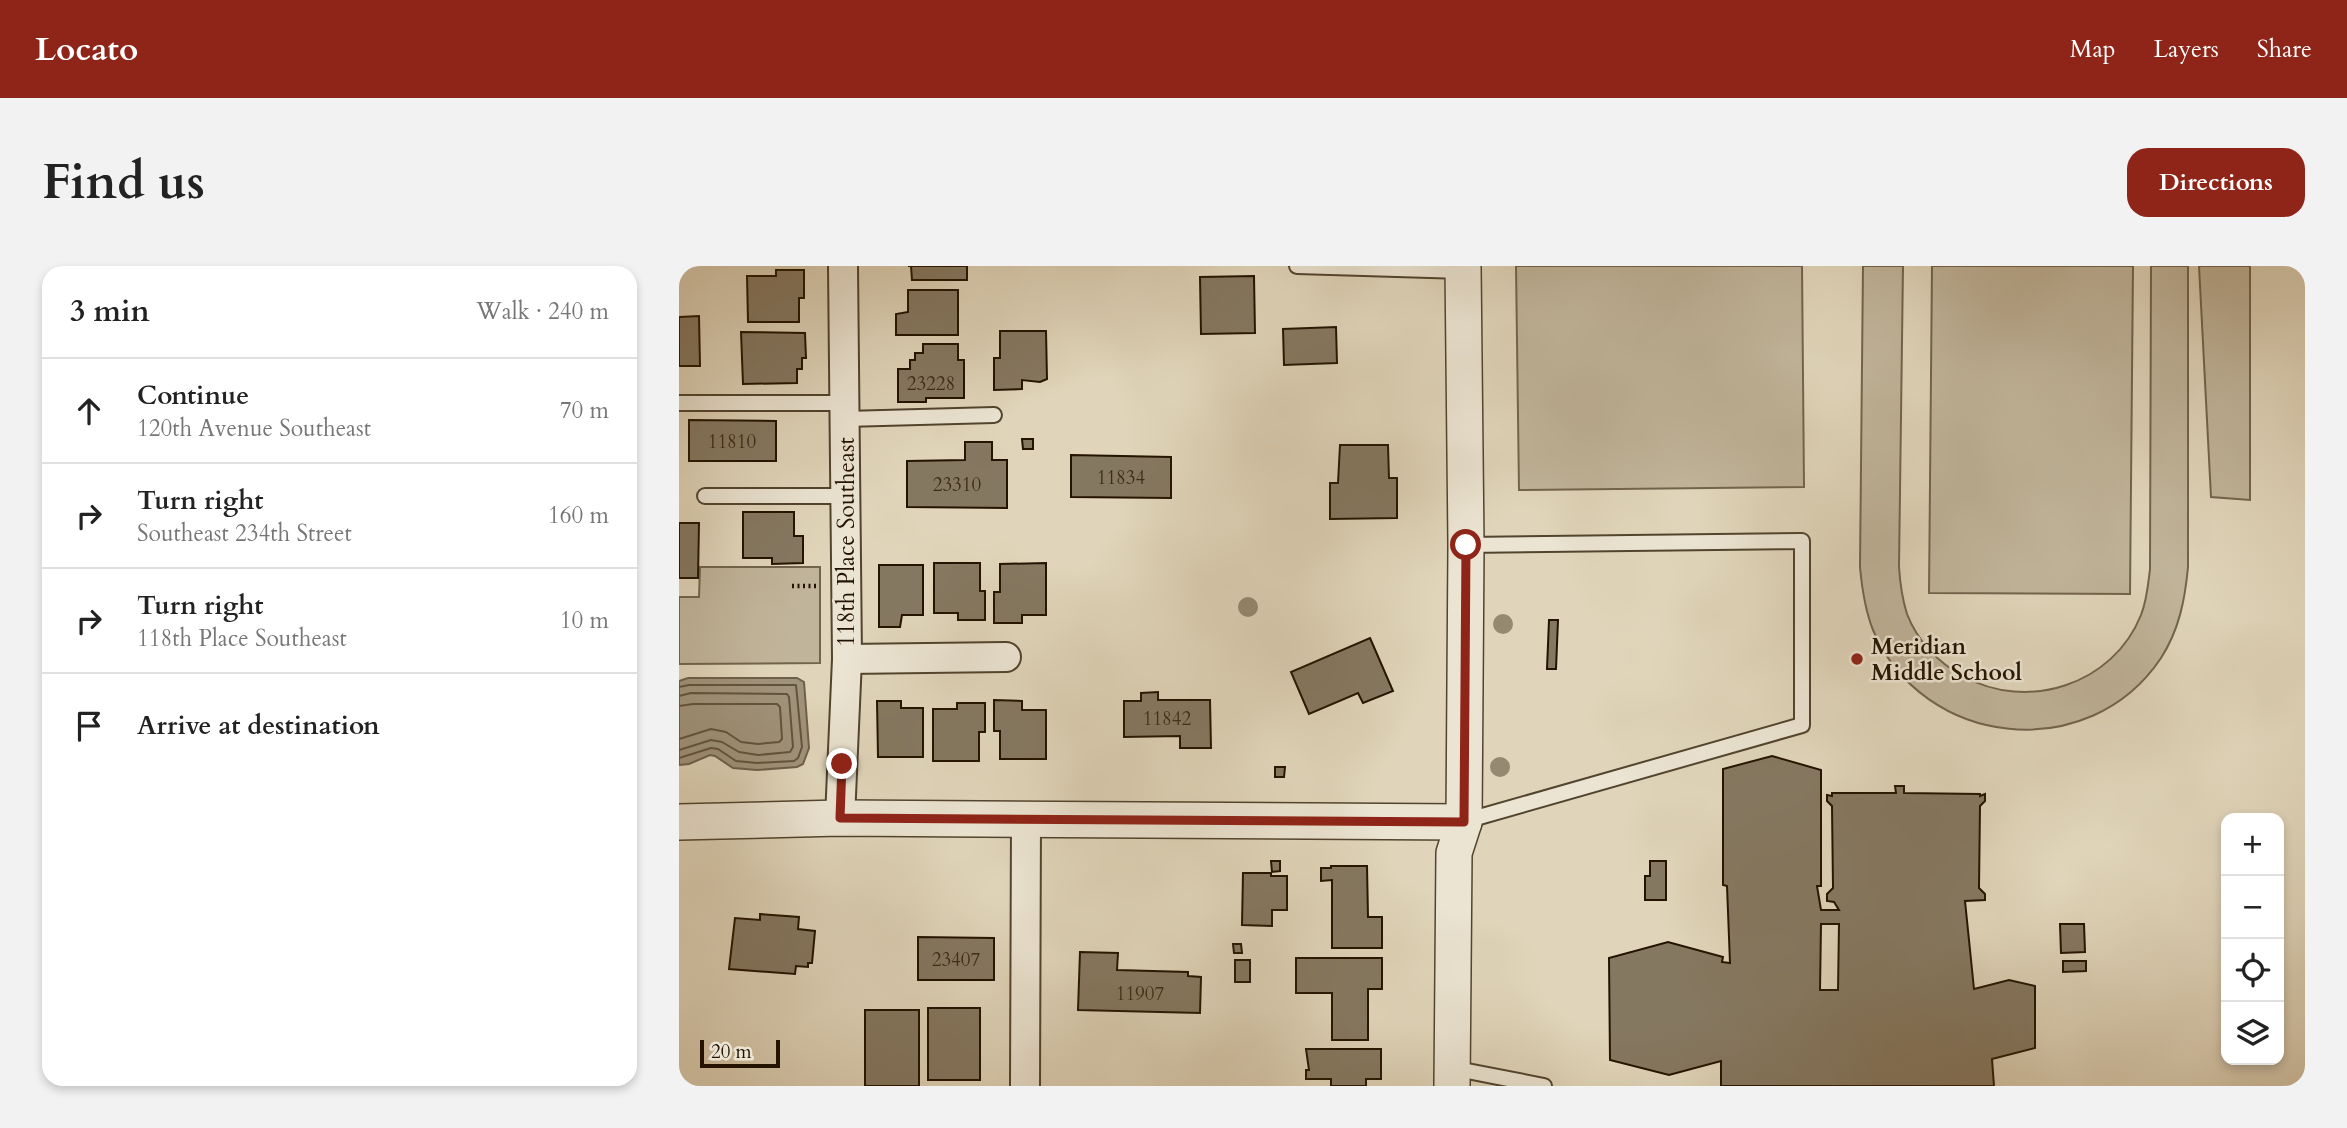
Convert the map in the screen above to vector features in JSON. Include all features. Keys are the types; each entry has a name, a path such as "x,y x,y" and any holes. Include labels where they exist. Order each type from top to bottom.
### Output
{"street":[{"name":"118th Place Southeast","path":"840,818 846,659 843,266"},
{"path":"1452,1077 1454,853 1464,822 1466,545 1463,269"},
{"path":"846,659 1006,657"},
{"path":"679,822 840,818 1464,822"},
{"path":"1025,1086 1026,820"}],"lane":[{"path":"1297,266 1463,269"},
{"path":"679,403 993,415"},
{"path":"705,496 845,496"},
{"path":"1464,822 1802,725 1802,541 1466,545"},
{"path":"1452,1077 1544,1086"}],"shaded area":[{"path":"1516,266 1802,266 1804,487 1519,490"},
{"path":"1863,266 1903,266 1899,567 1901,590 1911,624 1929,650 1963,676 1988,687 2040,691 2089,675 2110,659 2128,639 2141,615 2150,569 2151,266 2188,266 2188,567 2183,603 2177,626 2161,658 2130,693 2093,716 2051,728 2009,729 1967,719 1929,699 1897,670 1873,630 1864,599 1860,567"},
{"path":"1932,266 2133,266 2130,594 1929,593"},
{"path":"2199,266 2250,266 2250,500 2211,497"},
{"path":"700,567 820,567 820,663 679,664 679,597 699,597"}],"water":[{"path":"688,678 797,678 804,682 809,748 803,764 797,767 757,770 733,768 710,755 689,764 679,765 679,681"}],"building":[{"path":"911,266 967,266 967,280 912,280"},
{"path":"776,270 804,270 804,298 799,298 799,322 748,322 747,276 776,276"},
{"path":"1254,276 1255,333 1201,334 1200,277"},
{"path":"908,290 958,290 958,335 896,335 896,314 908,312"},
{"path":"699,316 700,366 679,366 679,317"},
{"path":"1336,327 1337,363 1284,365 1283,329"},
{"path":"1000,331 1046,331 1047,379 1040,382 1022,380 1022,389 994,390 994,358 1000,358"},
{"path":"741,332 805,333 806,358 802,358 802,369 797,369 797,383 743,384"},
{"path":"923,344 958,344 958,360 964,360 964,398 926,398 926,402 898,402 898,369 910,369 910,360 915,360 915,353 923,353"},
{"path":"689,420 776,421 776,461 689,461"},
{"path":"1022,439 1033,439 1033,449 1023,449"},
{"path":"965,442 992,442 992,460 1007,460 1007,508 907,507 907,461 965,460"},
{"path":"1340,445 1388,445 1389,478 1397,478 1397,518 1330,519 1330,483 1338,483"},
{"path":"1071,455 1171,457 1171,498 1071,497"},
{"path":"743,512 794,512 794,536 803,536 803,563 772,564 772,558 743,558"},
{"path":"679,523 699,523 698,578 679,578"},
{"path":"934,563 980,563 980,591 985,591 985,620 958,620 958,613 934,613"},
{"path":"1046,563 1046,615 1022,615 1022,623 994,623 994,592 1000,592 1000,564"},
{"path":"879,565 923,565 923,615 902,615 900,627 879,627"},
{"path":"1549,620 1558,620 1556,669 1547,669"},
{"path":"1370,638 1393,691 1363,703 1358,693 1309,714 1291,672"},
{"path":"1158,692 1158,700 1210,700 1211,748 1180,748 1180,736 1124,737 1124,701 1141,701 1141,693"},
{"path":"994,700 1022,701 1022,710 1046,710 1046,759 1000,759 1000,731 994,731"},
{"path":"877,701 901,701 901,708 923,708 923,757 878,757"},
{"path":"957,703 985,703 985,732 979,732 979,761 933,761 933,709 957,709"},
{"path":"1772,756 1821,770 1821,886 1817,886 1821,910 1839,910 1834,902 1827,901 1827,894 1833,888 1832,806 1827,801 1827,795 1896,793 1895,786 1904,786 1904,793 1985,794 1985,801 1980,806 1979,888 1985,894 1985,900 1965,901 1974,989 2009,980 2035,986 2035,1048 1992,1059 1994,1086 1721,1086 1721,1061 1669,1075 1610,1060 1609,958 1668,942 1723,957 1722,962 1730,963 1727,886 1723,885 1723,769","holes":["1821,924 1839,924 1838,990 1820,990"]},
{"path":"1275,767 1285,767 1284,777 1275,777"},
{"path":"1271,861 1280,861 1280,871 1272,872"},
{"path":"1650,861 1666,861 1666,900 1645,900 1645,876 1650,876"},
{"path":"1367,866 1368,917 1382,917 1382,948 1332,948 1332,880 1321,881 1321,868"},
{"path":"1243,873 1287,876 1287,910 1272,910 1272,926 1242,925"},
{"path":"760,914 799,917 798,929 815,931 812,963 808,963 808,967 796,966 795,974 729,969 735,918 760,920"},
{"path":"2060,924 2084,924 2085,952 2061,953"},
{"path":"918,937 994,938 994,980 918,980"},
{"path":"1233,944 1241,944 1242,953 1234,953"},
{"path":"1080,952 1118,953 1117,970 1188,972 1188,976 1201,977 1200,1013 1078,1010"},
{"path":"1296,958 1382,958 1382,989 1368,989 1368,1040 1332,1040 1332,993 1296,993"},
{"path":"1235,960 1250,960 1250,982 1235,982"},
{"path":"2063,961 2086,961 2086,971 2063,972"},
{"path":"928,1008 980,1008 980,1080 928,1080"},
{"path":"865,1010 919,1010 919,1086 865,1086"},
{"path":"1306,1049 1381,1049 1381,1079 1366,1079 1366,1086 1331,1086 1331,1079 1306,1079 1306,1070 1309,1070"}],"place":[{"name":"Meridian Middle School","path":"1857,659"}],"route":[{"path":"842,764 840,818 1464,822 1466,545"}]}
